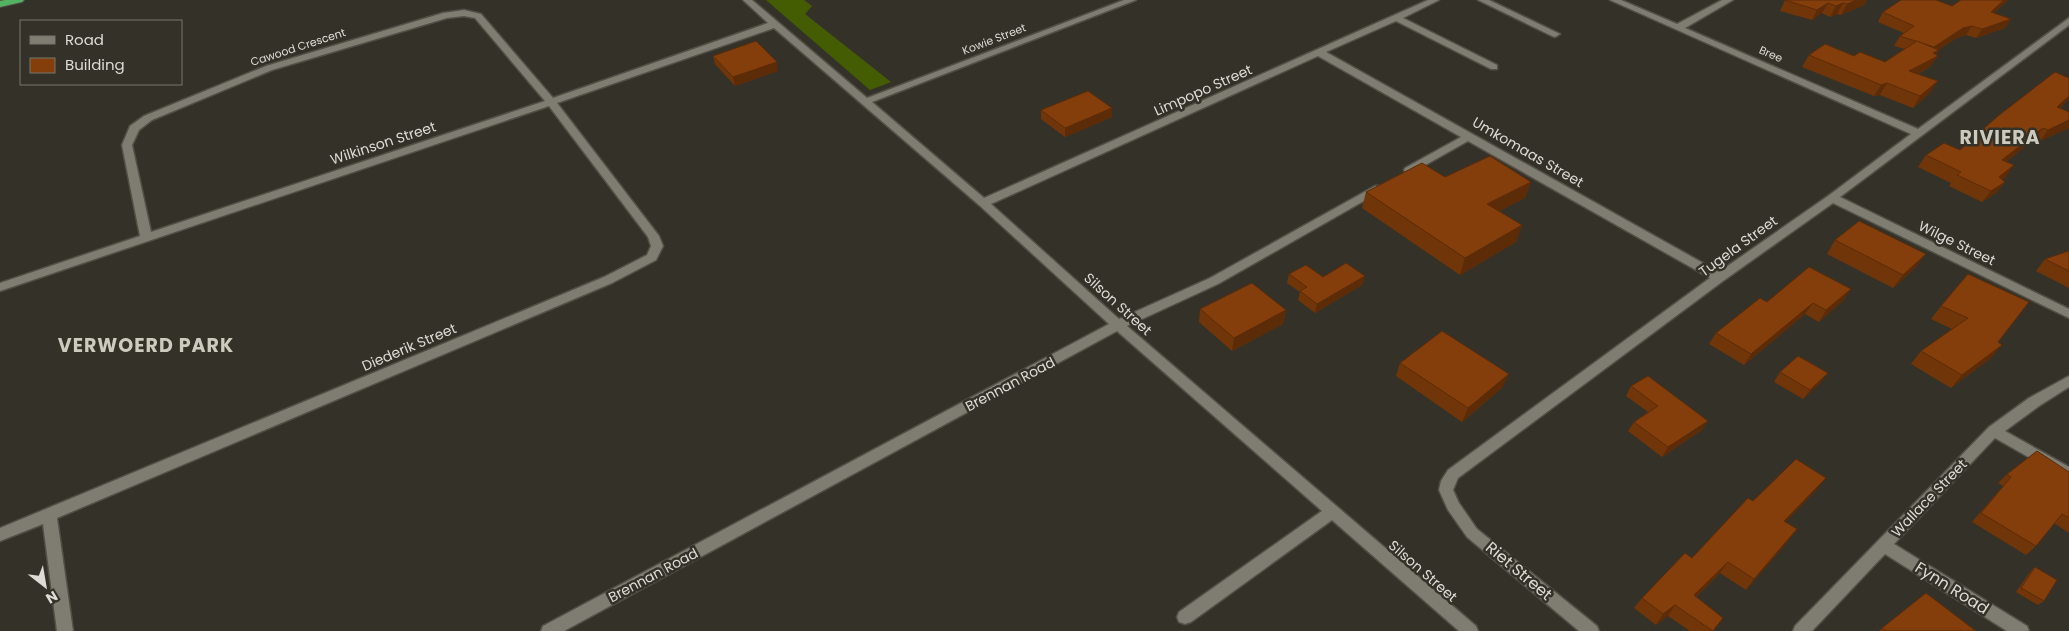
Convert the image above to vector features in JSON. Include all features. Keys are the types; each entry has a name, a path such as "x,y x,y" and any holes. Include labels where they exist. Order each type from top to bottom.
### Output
{"highway":[{"path":"0,4 19,0"}],"street":[{"name":"Silson Street","path":"747,0 983,203 1118,325 1470,631"},
{"name":"Kowie Street","path":"864,102 1132,0"},
{"name":"Limpopo Street","path":"983,203 1435,0"},
{"path":"1482,0 1555,34"},
{"name":"Bree","path":"1614,0 1680,27 1918,133"},
{"path":"1680,27 1729,0"},
{"name":"Cawood Crescent","path":"146,238 127,145 134,128 148,118 269,68 446,15 464,13 478,16 551,102"},
{"path":"1397,18 1494,67"},
{"name":"Tugela Street","path":"1453,506 1446,490 1448,481 1453,474 1719,278 1832,198 2069,21"},
{"name":"Wilkinson Street","path":"0,287 551,102 775,24"},
{"name":"Umkomaas Street","path":"1320,53 1719,278"},
{"name":"Diederik Street","path":"0,535 608,280 652,257 657,246 653,236 551,102"},
{"name":"Brennan Road","path":"549,631 1118,325 1214,281 1470,136"},
{"name":"Wilge Street","path":"1832,198 2069,314"},
{"name":"Wallace Street","path":"1801,631 1994,431 2034,402 2069,381"},
{"path":"1994,431 2069,474"},
{"name":"Riet Street","path":"1453,506 1472,533 1591,631"},
{"path":"1185,618 1333,512"},
{"path":"49,515 65,631"},
{"name":"Fynn Road","path":"1883,545 2021,631"}],"green space":[{"path":"766,0 804,0 812,6 805,14 891,82 870,90"}],"building":[{"path":"1785,0 1857,0 1836,6 1828,3 1817,10"},
{"path":"1901,0 1936,0 1952,6 1961,0 2004,0 1991,12 2011,19 1982,29 1972,26 1963,28 1934,47 1900,36 1914,26 1883,12"},
{"path":"756,41 777,62 733,77 713,56"},
{"path":"1917,41 1939,50 1933,53 1938,56 1909,71 1938,81 1920,96 1887,83 1881,85 1809,55 1825,44 1854,56 1860,52 1885,62"},
{"path":"2055,72 2069,78 2069,96 2057,107 2069,112 2069,120 2048,130 2043,128 2002,160 2014,165 1999,177 2005,182 1991,191 1957,175 1961,172 1926,155 1944,143 1960,150 1998,116"},
{"path":"1088,91 1112,108 1065,128 1041,110"},
{"path":"1490,156 1531,182 1487,204 1522,225 1465,258 1366,192 1422,163 1445,177"},
{"path":"1859,221 1926,254 1903,275 1835,240"},
{"path":"2069,251 2069,271 2045,259"},
{"path":"1346,263 1365,276 1317,304 1300,291 1307,287 1289,274 1306,265 1323,277"},
{"path":"1809,267 1851,289 1826,310 1813,303 1751,354 1716,333 1760,298 1767,302"},
{"path":"1968,274 2029,302 1998,342 2002,345 1962,375 1921,351 1968,318 1941,306"},
{"path":"1252,283 1286,310 1234,338 1200,309"},
{"path":"1442,331 1509,374 1468,408 1400,363"},
{"path":"1798,356 1828,373 1810,390 1780,372"},
{"path":"1648,376 1708,421 1668,447 1634,422 1658,406 1631,386"},
{"path":"2037,451 2069,472 2069,518 2062,514 2036,546 1981,513 2011,477 2007,474"},
{"path":"1796,459 1826,478 1784,521 1797,529 1754,579 1728,562 1694,595 1723,618 1713,631 1675,605 1663,614 1642,598 1685,553 1692,558 1748,498 1753,501"},
{"path":"2035,567 2057,580 2044,601 2021,588"},
{"path":"1926,593 1976,631 1886,631 1882,628"}],"district":[{"name":"RIVIERA","path":"2000,137"},
{"name":"VERWOERD PARK","path":"146,345"}]}
